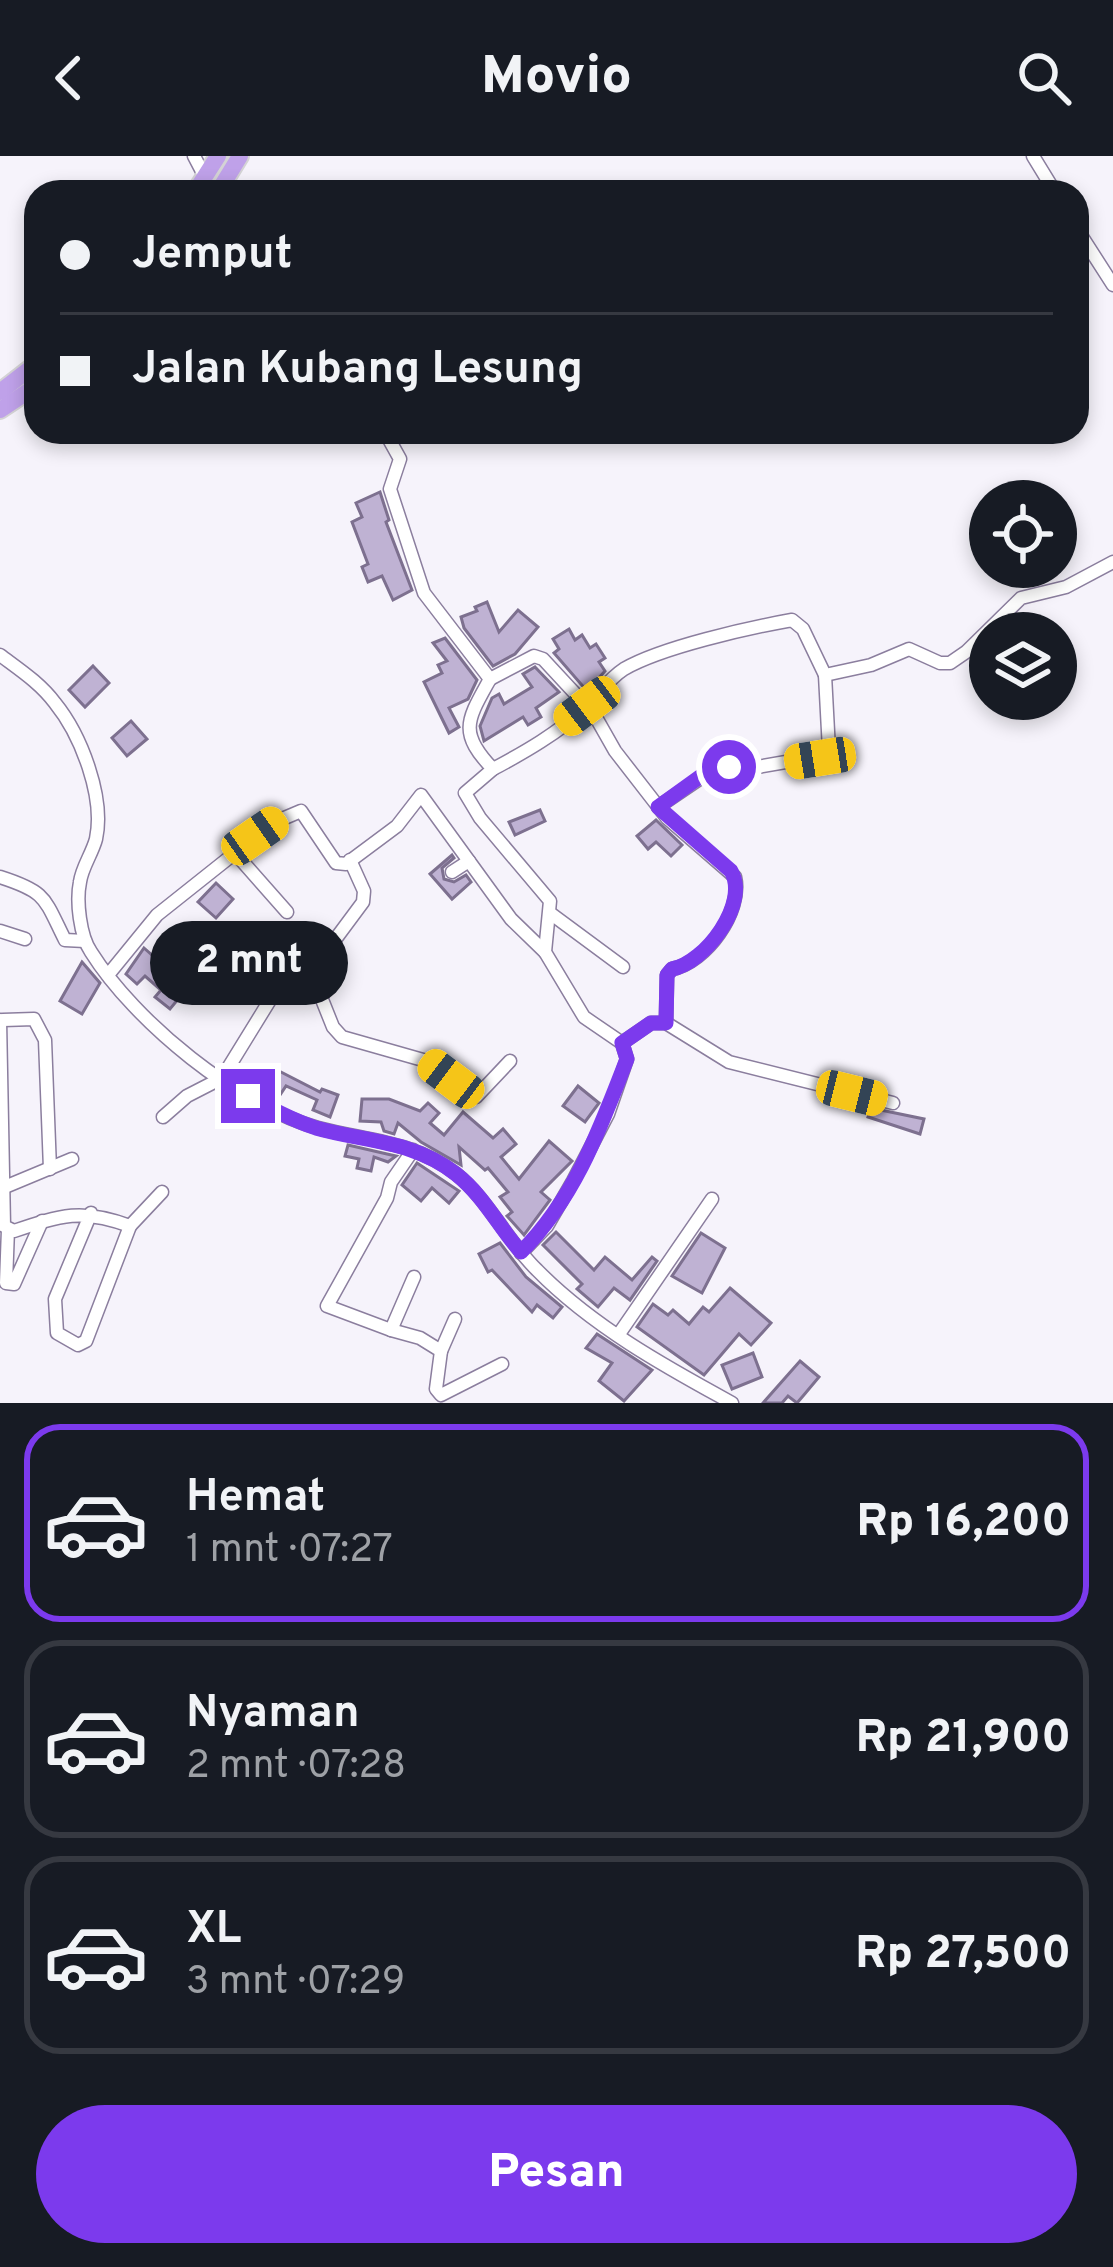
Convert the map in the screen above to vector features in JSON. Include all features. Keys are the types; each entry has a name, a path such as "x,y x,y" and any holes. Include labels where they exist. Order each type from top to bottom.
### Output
{"highway":[{"path":"214,180 240,156"},
{"path":"0,392 24,373"}],"street":[{"path":"1089,248 1113,285"},
{"path":"392,444 400,459 390,489 424,593 490,680"},
{"path":"825,675 909,649 950,663 1021,598 1066,587 1113,562"},
{"path":"545,952 550,901 480,818 465,793 493,769 533,748 628,667 684,647 792,620 803,629 825,675 826,755 746,770 717,766 658,807"},
{"path":"0,656 54,701 67,721 92,784 99,817 79,890 85,940 108,975 145,1016 222,1078 265,1105 315,1127 413,1150 456,1174 482,1198 521,1252 560,1292 667,1368 732,1403"},
{"path":"493,769 468,732 469,716 490,680 538,656 587,706 658,807 731,871 738,884 727,919 700,957 667,975 666,1023"},
{"path":"108,975 157,915 275,822 301,811 335,863 350,860 397,826 421,795 511,919 545,952 584,1017 622,1043 627,1059 603,1126 554,1216 521,1252"},
{"path":"235,853 287,912"},
{"path":"311,972 363,902 364,891 350,860"},
{"path":"452,872 470,861"},
{"path":"0,877 35,888 50,902 65,940 85,940"},
{"path":"550,913 623,967"},
{"path":"0,931 25,939"},
{"path":"163,1117 188,1096 222,1078 292,966 303,962 342,1037 423,1060 476,1097 510,1061"},
{"path":"42,1221 14,1284 6,1283 2,1020 34,1019 44,1040 50,1168"},
{"path":"622,1043 651,1023 666,1023 729,1062 893,1103"},
{"path":"413,1150 391,1181 380,1213 327,1304 332,1311 428,1342 441,1352"},
{"path":"1,1189 72,1159"},
{"path":"91,1213 53,1304 57,1333 78,1345 86,1341 130,1226 162,1192"},
{"path":"619,1334 712,1199"},
{"path":"8,1229 91,1213 130,1226"},
{"path":"391,1330 414,1277"},
{"path":"455,1319 441,1352 436,1389 441,1395 502,1364"}],"building":[{"path":"380,492 386,522 412,590 393,600 382,576 368,582 362,567 368,564 352,522 362,517 356,503"},
{"path":"487,602 499,632 518,610 538,627 515,654 493,666 461,617"},
{"path":"569,629 575,640 582,635 590,648 596,644 605,658 599,662 605,671 587,691 554,653 559,649 553,639"},
{"path":"445,638 477,680 468,699 449,708 459,727 449,733 424,682 442,673 438,665 447,661 433,643"},
{"path":"93,666 109,683 85,707 69,690"},
{"path":"535,667 559,692 536,708 541,717 528,725 523,717 484,741 480,726 492,698 499,694 504,704 532,687 523,674"},
{"path":"131,721 147,739 127,756 112,738"},
{"path":"540,810 545,821 515,835 509,822"},
{"path":"656,820 682,845 671,856 656,842 648,849 637,836"},
{"path":"452,855 442,868 444,879 454,882 466,875 471,882 452,899 430,874"},
{"path":"216,883 233,899 216,918 198,902"},
{"path":"144,948 162,964 157,970 184,992 170,1009 155,997 161,990 145,976 137,984 126,974"},
{"path":"82,962 100,983 82,1014 60,1001"},
{"path":"279,1071 320,1092 338,1095 330,1117 313,1110 317,1100 286,1086 280,1095 269,1089"},
{"path":"578,1086 599,1103 585,1122 563,1106"},
{"path":"362,1099 389,1099 420,1111 428,1103 439,1113 430,1123 444,1135 463,1112 493,1138 503,1129 516,1144 501,1157 519,1179 549,1141 572,1161 541,1192 550,1200 524,1235 507,1216 512,1212 500,1197 508,1192 488,1168 459,1147 461,1165 398,1123 394,1134 384,1131 381,1122 360,1121"},
{"path":"871,1108 924,1119 920,1134 868,1117"},
{"path":"348,1145 396,1156 388,1162 374,1157 371,1171 357,1168 359,1159 345,1156"},
{"path":"417,1163 459,1191 449,1203 432,1188 421,1201 402,1185"},
{"path":"556,1232 594,1270 605,1257 632,1280 652,1257 657,1261 630,1300 614,1288 598,1307 577,1289 582,1284 543,1245"},
{"path":"701,1233 725,1248 702,1293 672,1276"},
{"path":"500,1243 526,1277 562,1307 553,1318 537,1305 532,1312 492,1270 488,1272 479,1254"},
{"path":"730,1288 771,1323 751,1345 739,1334 704,1375 637,1327 653,1304 668,1315 673,1310 689,1324 703,1307 709,1312"},
{"path":"597,1334 652,1370 624,1401 599,1381 612,1363 586,1348"},
{"path":"753,1353 762,1377 732,1389 722,1365"},
{"path":"800,1361 819,1377 797,1403 788,1396 782,1403 763,1403"}],"route":[{"path":"248,1096 315,1127 391,1142 425,1155 482,1198 521,1252 554,1216 597,1137 627,1059 622,1043 644,1026 666,1023 667,975 700,957 727,919 738,884 731,871 658,807 708,771 729,767"}]}
